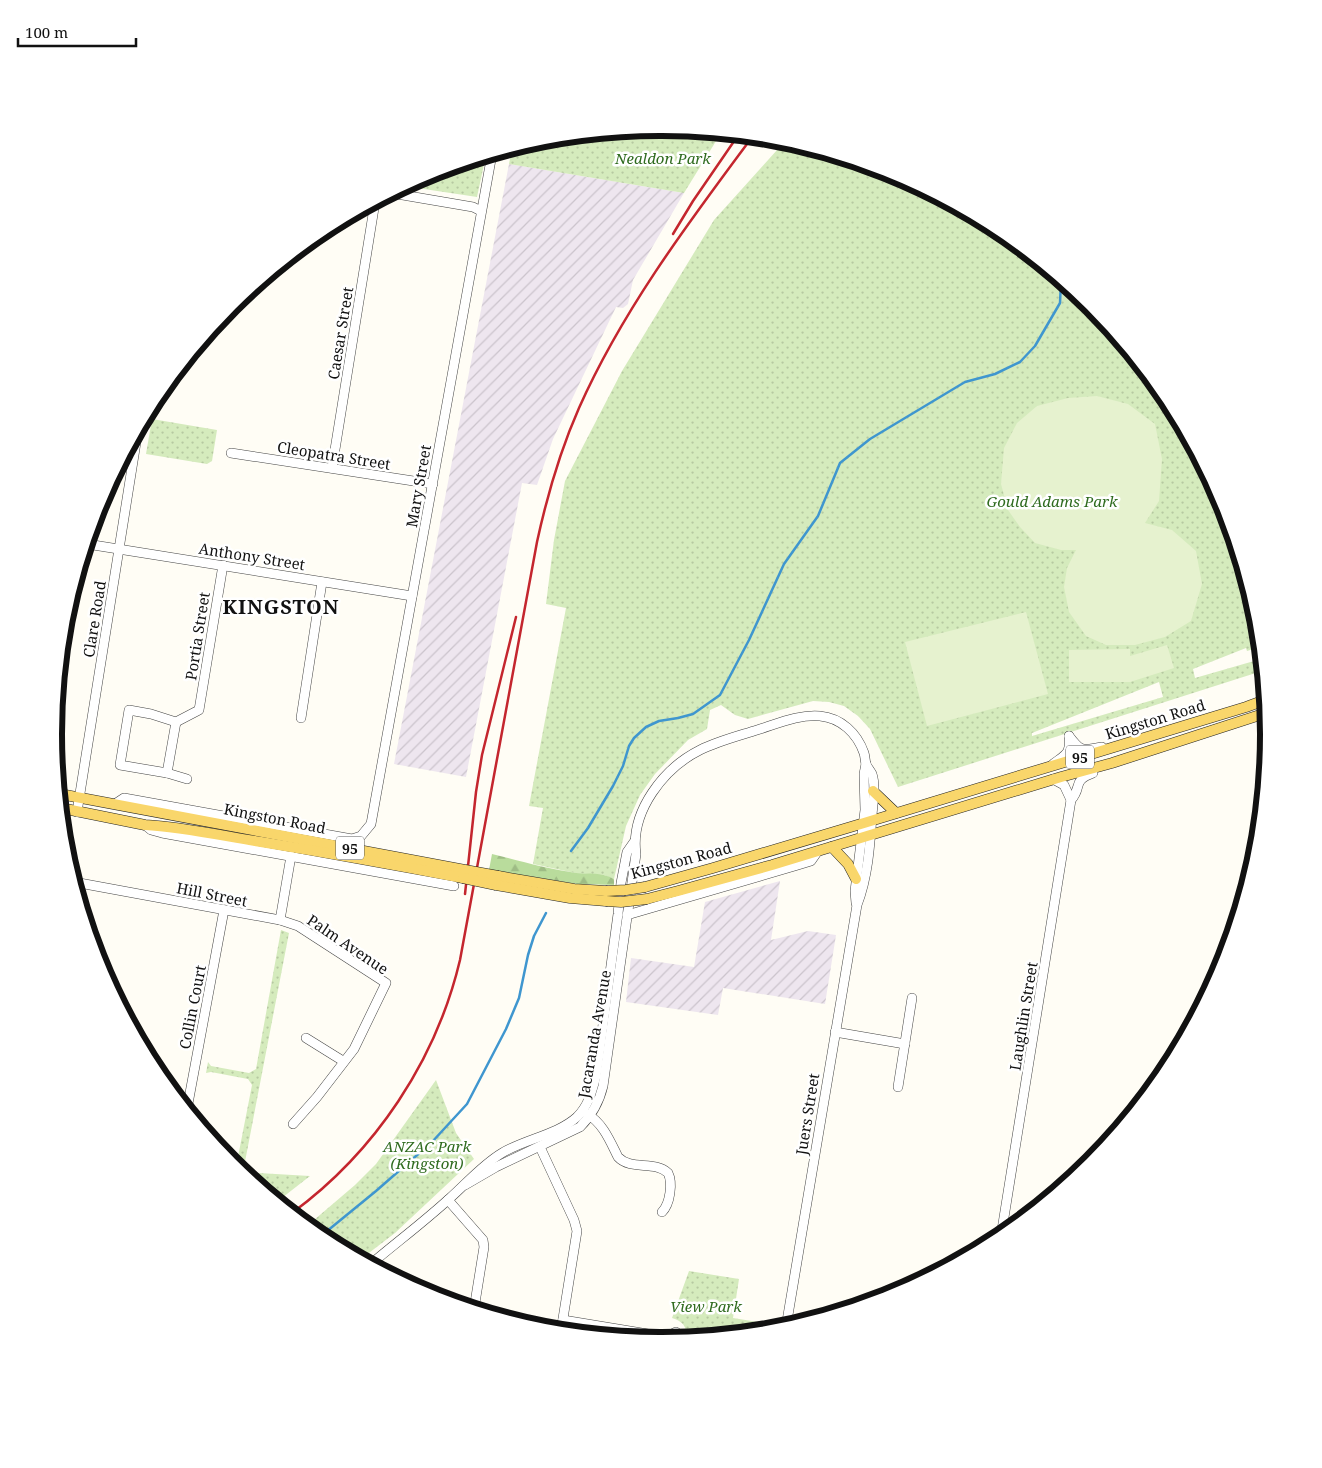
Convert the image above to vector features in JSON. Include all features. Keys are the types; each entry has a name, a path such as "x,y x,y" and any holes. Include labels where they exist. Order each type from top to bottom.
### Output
{"main road":[{"name":"Kingston Road","path":"66,795 497,880 570,898 606,896 713,868 1258,702"},
{"name":"Kingston Road","path":"606,896 622,902 647,899 718,880 1112,763 1259,715"},
{"path":"873,791 896,813"},
{"name":"Kingston Road","path":"68,810 145,825 227,836 464,874"},
{"path":"832,846 848,864 856,879"}],"street":[{"name":"Mary Street","path":"115,804 124,798 352,839 361,836 370,824 491,161"},
{"path":"401,195 473,206 481,211"},
{"name":"Caesar Street","path":"332,468 374,209"},
{"name":"Cleopatra Street","path":"232,452 432,484"},
{"name":"Clare Road","path":"77,812 132,454"},
{"name":"Anthony Street","path":"93,545 412,596"},
{"name":"Portia Street","path":"176,722 199,710 222,565"},
{"path":"300,718 322,582"},
{"path":"167,773 176,722 151,714 129,710 120,765 167,773 187,779"},
{"name":"Jacaranda Avenue","path":"465,1185 580,1127 586,1114 596,1076 621,883 627,852 634,842 644,809 665,776 699,751 728,739 799,718 826,717 840,722 854,735 862,748 866,764 872,774 873,791 866,837"},
{"path":"1051,766 1068,754 1070,748 1069,736 1083,750 1120,745"},
{"name":"Laughlin Street","path":"1003,1226 1071,800 1076,795 1078,782 1084,776 1112,763"},
{"name":"Jacaranda Avenue","path":"866,764 864,774 868,822"},
{"path":"1053,779 1065,787 1071,800"},
{"path":"145,825 152,830 454,886"},
{"name":"Juers Street","path":"857,905 856,879 866,837"},
{"name":"Juers Street","path":"788,1319 834,1032 857,905 862,892 866,837"},
{"name":"Jacaranda Avenue","path":"376,1260 448,1200 482,1167 502,1152 566,1125 586,1114 599,1102 636,854 634,842"},
{"name":"Kingston Road","path":"627,915 811,861 818,851"},
{"path":"280,920 292,856"},
{"name":"Hill Street","path":"82,883 280,920"},
{"name":"Collin Court","path":"188,1101 224,910"},
{"name":"Palm Avenue","path":"280,920 298,926 386,983 354,1049 294,1124"},
{"path":"898,1088 912,998"},
{"path":"834,1032 905,1044"},
{"path":"306,1038 344,1062"},
{"path":"586,1114 600,1124 622,1161 635,1165 660,1168 668,1173 670,1181 668,1201 666,1208 662,1212"},
{"path":"540,1147 574,1220 577,1231 562,1324"},
{"path":"512,1148 516,1158"},
{"path":"448,1200 483,1240 484,1248 475,1303"},
{"path":"563,1320 631,1331"}],"shaded area":[{"path":"509,164 684,193 633,280 628,304 623,308 616,307 553,439 537,485 522,483 466,777 394,764"},
{"path":"780,881 771,940 808,931 836,935 825,1004 723,988 718,1015 626,1002 631,958 694,967 705,902"}],"green space":[{"name":"Nealdon Park","path":"661,136 717,139 684,193 509,164 511,155 583,141"},
{"name":"Gould Adams Park","path":"779,147 853,167 926,197 994,236 1056,284 1111,339 1159,401 1198,469 1214,505 1239,579 1253,649 1247,651 1246,648 1193,669 1195,678 1254,661 1256,673 898,787 870,729 858,716 844,706 829,702 813,701 748,719 735,715 721,705 710,710 707,729 688,740 655,774 640,795 626,826 614,879 604,875 575,873 533,864 543,808 529,806 566,608 546,604 554,540 565,481 622,371 714,220","holes":["1159,682 1163,697 1032,736 1032,733"]},
{"path":"484,162 477,197 417,188"},
{"name":"Gould Adams Park","path":"1097,396 1128,404 1155,424 1162,459 1159,501 1145,523 1172,530 1196,551 1202,584 1191,621 1165,637 1135,645 1106,645 1086,636 1069,612 1064,587 1067,568 1076,550 1061,550 1035,543 1008,510 1001,484 1004,448 1017,423 1037,406 1068,398"},
{"path":"152,419 217,430 212,461 207,464 146,454"},
{"path":"1026,612 1048,694 927,726 905,642"},
{"path":"1167,645 1174,668 1130,682 1069,682 1069,650 1130,649 1130,656"},
{"path":"492,854 576,873 605,875 614,879 614,885 577,884 489,870"},
{"path":"281,930 289,933 245,1163 238,1157 252,1085 248,1079 211,1072 206,1073 208,1062 211,1066 249,1073 256,1069"},
{"name":"ANZAC Park (Kingston)","path":"436,1080 456,1133 474,1159 395,1233 367,1255 313,1221 355,1185 376,1164"},
{"path":"254,1173 310,1176 283,1197"},
{"name":"View Park","path":"689,1271 739,1279 733,1318 764,1323 686,1331 684,1325 672,1318"}],"waterway":[{"path":"571,851 588,828 613,786 634,738 646,727 659,721 693,714 720,695 749,640 784,564 818,516 840,463 870,439 965,382 995,374 1020,362 1035,346 1060,303 1061,288"},
{"path":"327,1231 432,1142 467,1104 506,1029 519,998 534,936 546,913"}],"railway":[{"path":"673,234 735,141"},
{"path":"297,1209 322,1189 350,1162 375,1133 398,1102 435,1034 460,960 537,542 560,457 596,371 616,336 658,267 748,142"},
{"path":"465,894 482,755 516,617"}],"district":[{"name":"KINGSTON","path":"281,606"}]}
